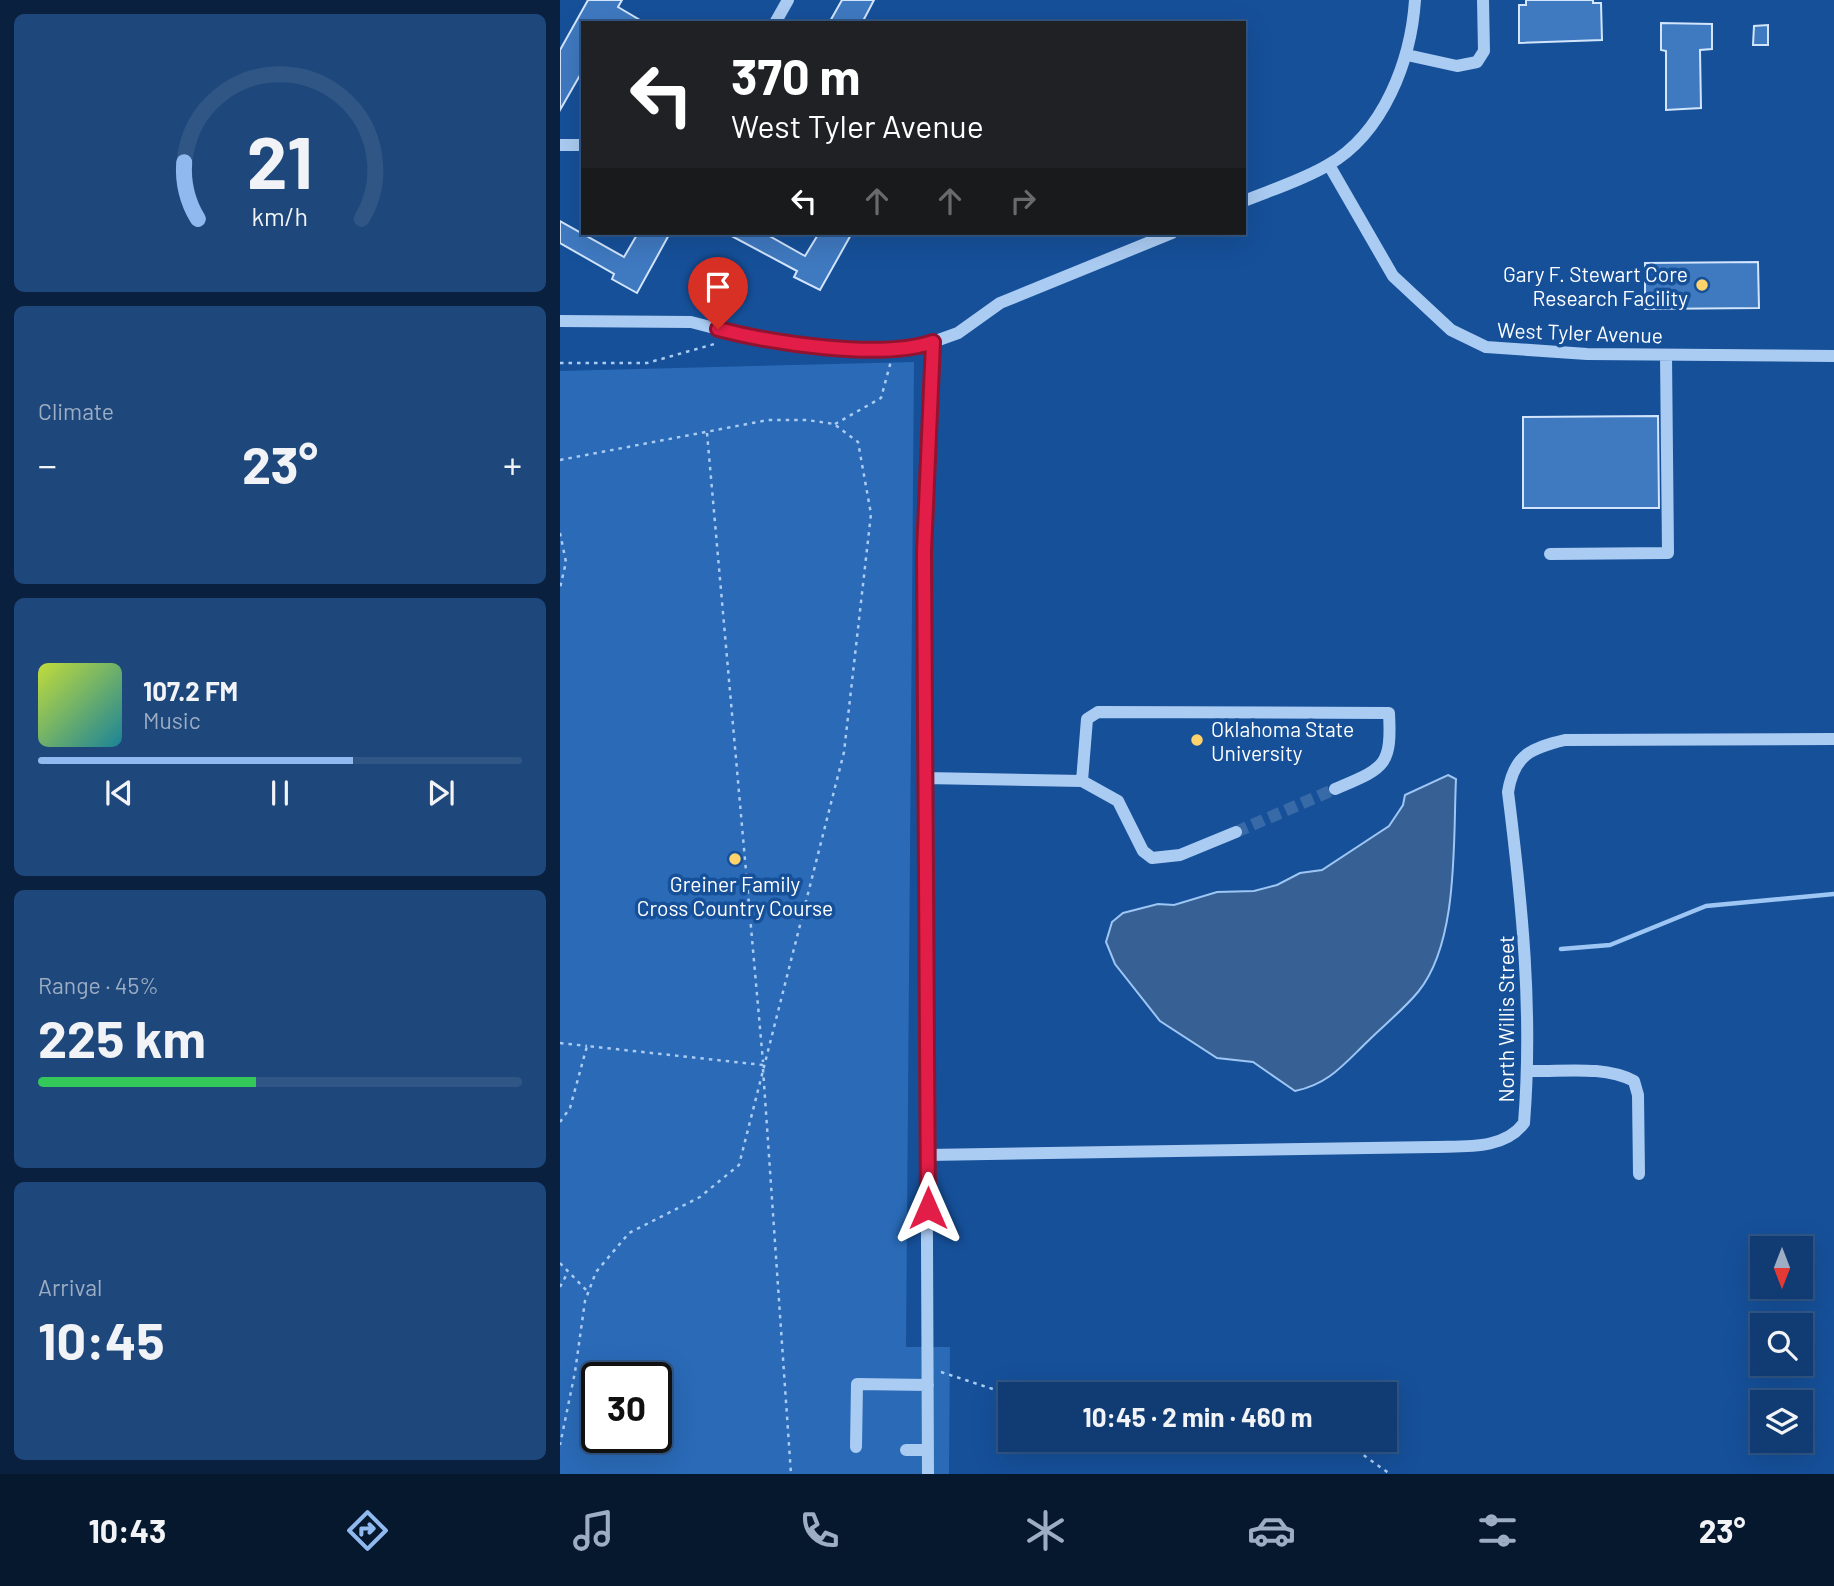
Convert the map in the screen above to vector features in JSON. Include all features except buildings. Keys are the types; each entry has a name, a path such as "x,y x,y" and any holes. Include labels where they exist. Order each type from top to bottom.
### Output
{"street":[{"path":"776,21 788,0"},
{"path":"1246,200 1329,165 1359,139 1389,98 1407,55 1415,0"},
{"path":"1407,55 1457,66 1477,62 1484,51 1483,0"},
{"path":"560,145 581,145"},
{"name":"West Tyler Avenue","path":"1329,165 1393,276 1451,330 1486,347 1587,354 1834,356"},
{"path":"560,321 691,322 745,336 857,350 919,346 958,332 1000,303 1167,235"},
{"path":"928,1474 924,552 933,342"},
{"path":"1550,554 1668,554 1666,355"},
{"path":"1082,781 1087,719 1098,712 1389,713 1391,748 1384,764 1335,789"},
{"name":"North Willis Street","path":"928,1155 1488,1145 1516,1133 1524,1123 1528,1072 1524,921 1508,792 1511,773 1525,754 1539,746 1565,740 1834,739"},
{"path":"925,778 1082,781 1118,801 1143,850 1152,858 1180,855 1236,832"},
{"path":"1528,1072 1601,1072 1620,1074 1633,1081 1637,1095 1639,1174"},
{"path":"856,1447 857,1384 928,1385"},
{"path":"906,1450 928,1450"}],"path":[{"path":"560,363 647,363 721,343"},
{"path":"834,425 881,398 894,348"},
{"path":"560,460 768,420 807,419 834,425 858,442 871,514 844,752 739,1165 700,1197 629,1233 596,1272 588,1292 560,1445"},
{"path":"707,432 763,1065 791,1474"},
{"path":"560,533 566,562 560,588"},
{"path":"560,1043 763,1065"},
{"path":"560,1122 570,1108 587,1046"},
{"path":"560,1263 588,1292"},
{"path":"560,1287 568,1271"},
{"path":"928,1368 998,1391"},
{"path":"1359,1452 1390,1474"}],"shaded area":[{"name":"Greiner Family Cross Country Course","path":"914,362 906,1347 950,1347 949,1474 560,1474 560,371"},
{"path":"1448,775 1456,779 1453,860 1447,919 1441,946 1431,971 1418,992 1327,1078 1295,1091 1253,1062 1217,1058 1160,1021 1115,964 1106,942 1112,922 1123,913 1158,904 1174,905 1217,892 1254,891 1277,885 1300,873 1322,870 1389,826 1403,805 1405,795"}],"waterway":[{"path":"1561,949 1610,945 1706,906 1834,894"}],"tunnel":[{"path":"1236,832 1335,789"}],"place":[{"name":"Gary F. Stewart Core Research Facility","path":"1702,285"},
{"name":"Oklahoma State University","path":"1197,740"},
{"name":"Greiner Family Cross Country Course","path":"735,859"}],"route":[{"path":"718,329 745,336 857,350 919,346 933,342 924,552 928,1208"}]}
